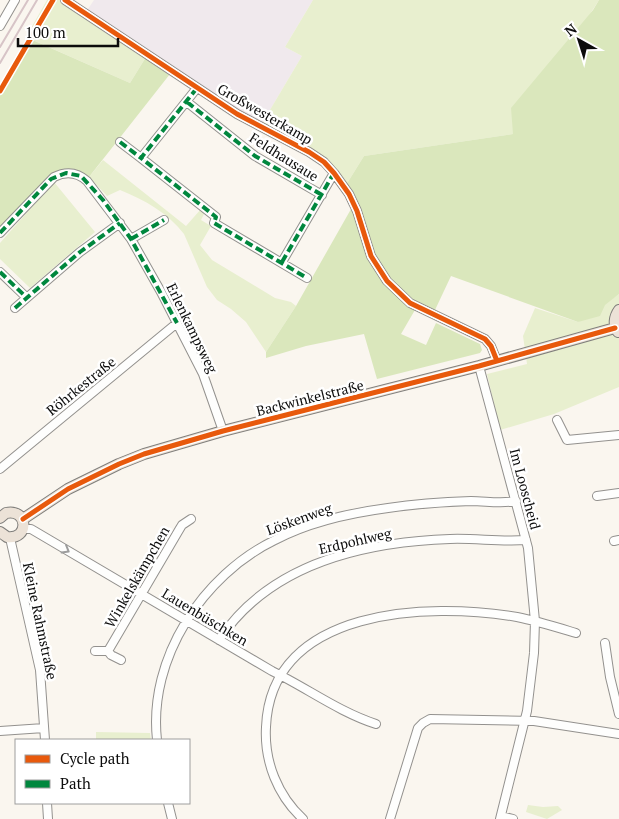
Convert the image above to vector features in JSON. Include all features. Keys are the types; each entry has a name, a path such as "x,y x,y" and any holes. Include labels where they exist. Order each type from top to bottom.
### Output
{"main road":[{"path":"617,331 615,318 619,310"},
{"name":"Backwinkelstraße","path":"10,538 18,536 23,524 52,498 119,464 144,454 223,431 617,331"},
{"path":"1,513 13,512 20,515 23,524"},
{"path":"0,532 10,538"}],"street":[{"path":"0,26 15,0"},
{"name":"Großwesterkamp","path":"65,0 237,114 309,152 324,162 349,194 357,211 372,256 387,281 410,303 485,339 491,346 497,361"},
{"path":"141,158 197,88"},
{"name":"Feldhausaue","path":"187,102 255,156 322,195"},
{"path":"120,142 216,217 214,223 307,278"},
{"name":"Erlenkampsweg","path":"0,233 48,182 57,176 66,173 78,175 87,181 132,239 203,374 223,431"},
{"path":"282,262 334,174"},
{"path":"132,239 164,220"},
{"path":"15,308 80,252 120,222"},
{"path":"0,272 26,297"},
{"name":"Röhrkestraße","path":"0,469 177,323"},
{"name":"Im Looscheid","path":"479,366 526,540 535,621 533,669 525,721 500,817"},
{"path":"557,420 567,440 619,435"},
{"path":"597,496 619,493"},
{"name":"Löskenweg","path":"157,739 157,704 163,675 186,621 209,590 234,566 260,548 292,532 329,520 387,508 435,503 505,503 516,501"},
{"name":"Winkelskämpchen","path":"108,651 178,530 191,519"},
{"name":"Lauenbüschken","path":"23,524 280,675 346,711 376,724"},
{"name":"Kleine Rahmstraße","path":"10,538 40,670 44,739"},
{"name":"Erdpohlweg","path":"219,640 233,621 255,598 284,578 315,563 358,551 414,541 465,538 526,540"},
{"path":"302,818 284,797 278,785 268,756 266,719 280,675 297,656 319,638 345,626 374,619 407,614 460,611 497,614 535,621 576,633"},
{"path":"605,644 610,677 619,714"},
{"path":"95,651 108,651 111,655 121,660"},
{"path":"390,819 418,728 430,719 534,721 619,734"},
{"path":"0,731 44,728"},
{"path":"47,804 48,819"},
{"path":"168,804 172,819"},
{"path":"500,817 513,819"}],"shaded area":[{"path":"94,0 313,0 285,47 302,56 261,125 84,15"}],"green space":[{"path":"47,0 63,0 146,57 130,83 26,37"},
{"path":"313,0 599,0 513,134 364,156 346,185 339,176 261,125 302,56 285,47"},
{"path":"599,0 619,0 619,294 605,305 600,316 578,322 451,276 435,310 419,303 401,334 426,345 436,323 480,344 482,350 480,353 377,379 364,334 306,346 266,358 266,352 296,306 355,202 346,185 364,156 513,134 511,108 593,10"},
{"path":"28,38 130,83 146,57 170,74 89,177 63,172 0,230 0,85"},
{"path":"103,160 186,226 201,209 205,212 201,220 211,226 200,245 212,260 275,298 291,302 296,306 266,352 246,322 217,300 207,287 184,234 178,226 147,203 120,190 107,196 89,177"},
{"path":"54,182 95,232 30,288 0,259 0,243"},
{"path":"619,294 619,387 554,414 500,430 487,374 527,364 523,336 535,308 578,322"},
{"path":"96,732 150,733 151,739 96,739"},
{"path":"528,805 558,806 562,810 547,819 526,812"}],"railway":[{"path":"0,47 28,0"},
{"path":"0,63 37,0"}],"marked path":[{"path":"197,88 141,158 216,217 214,223 307,278"},
{"path":"187,102 255,156 322,195"},
{"path":"120,142 141,158"},
{"path":"0,233 51,179 66,173 81,176 103,200 131,239 177,323"},
{"path":"282,262 334,173"},
{"path":"131,239 164,220"},
{"path":"15,308 80,252 120,223"},
{"path":"0,272 26,297"}],"cycle path":[{"path":"0,91 53,0"},
{"path":"65,0 237,114 309,152 324,162 349,194 357,211 371,256 387,281 410,303 485,339 491,346 497,361"},
{"path":"23,519 68,489 144,454 223,431 479,366 615,328"}]}
